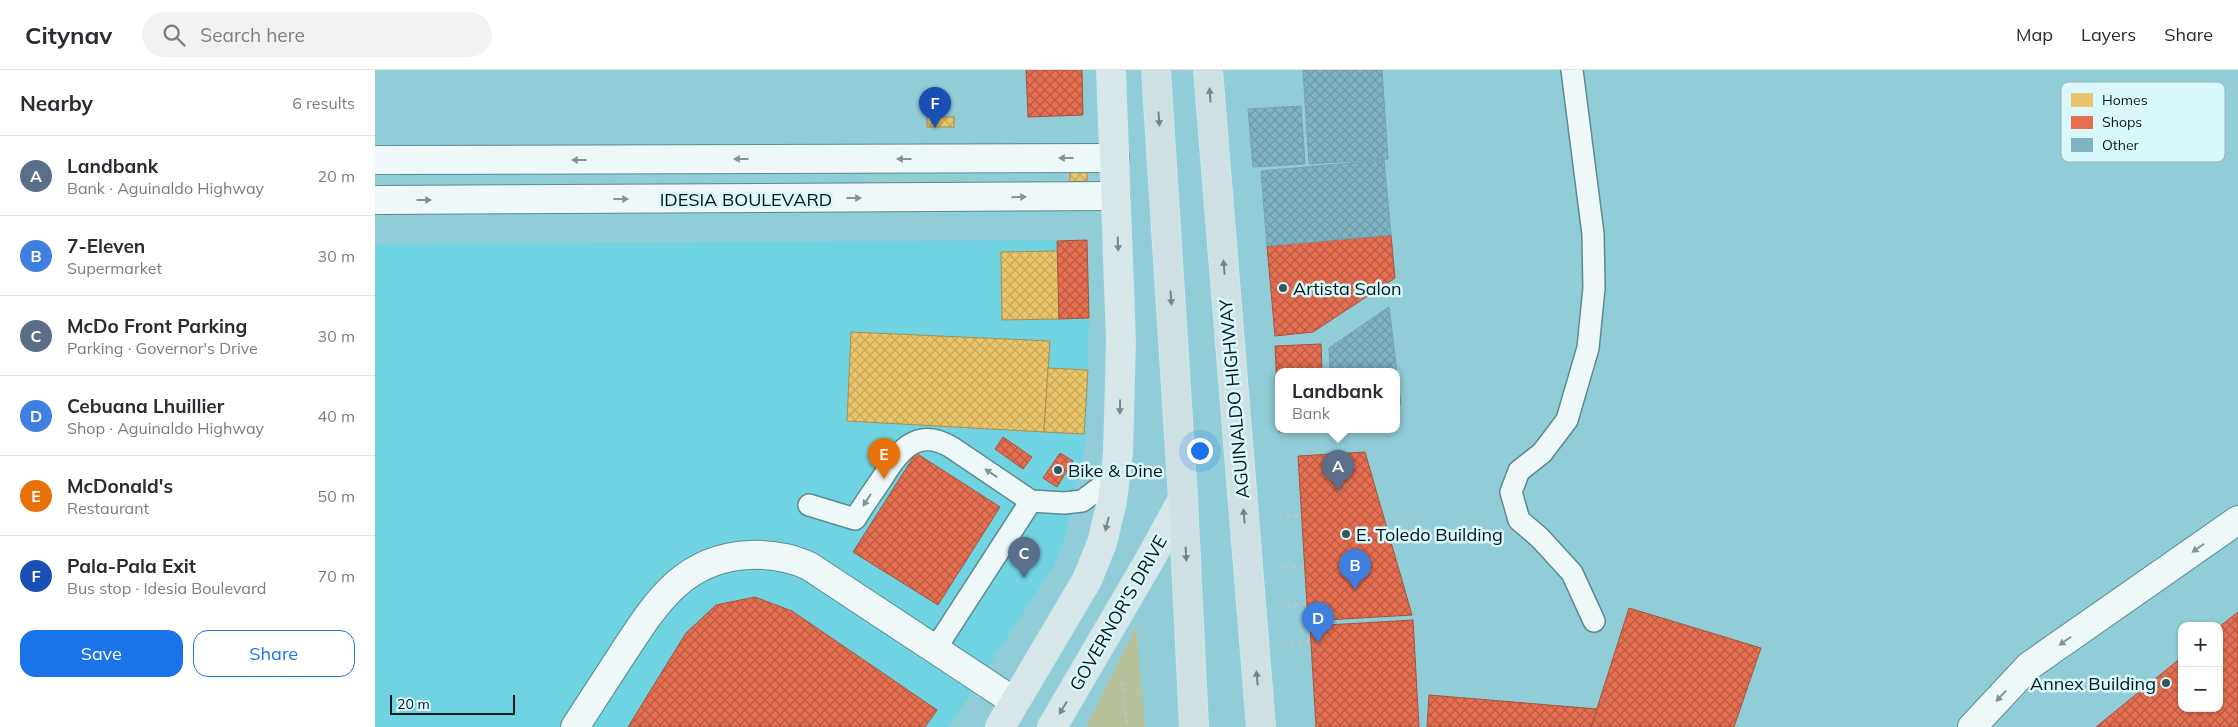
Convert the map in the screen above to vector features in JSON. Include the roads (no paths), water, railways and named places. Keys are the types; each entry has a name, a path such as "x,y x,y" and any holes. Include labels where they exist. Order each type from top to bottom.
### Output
{"highway":[{"path":"1156,70 1183,499 1194,727"},
{"name":"AGUINALDO HIGHWAY","path":"1209,70 1261,727"}],"main road":[{"path":"1000,727 1070,610 1095,561 1107,523 1116,476 1121,342 1111,70"},
{"name":"GOVERNOR'S DRIVE","path":"1052,727 1183,499"}],"street":[{"path":"375,160 1115,158"},
{"name":"IDESIA BOULEVARD","path":"375,200 1116,196"},
{"path":"1972,727 2029,666 2238,520"},
{"path":"575,727 650,612 669,590 692,572 726,557 763,554 795,559 821,572 934,651 1015,702"}],"lane":[{"path":"1573,70 1593,234 1594,288 1588,348 1567,420 1542,454 1519,471 1511,492 1519,520 1541,538 1572,573 1594,621"},
{"path":"809,505 855,519 898,454 911,443 927,440 944,442 1031,500 1064,503 1082,500 1116,476"},
{"path":"934,651 1031,500"}],"place":[{"name":"Pala-Pala Exit","path":"935,128"},
{"name":"Artista Salon","path":"1283,288"},
{"name":"Bike & Dine","path":"1058,470"},
{"name":"McDonald's","path":"884,479"},
{"name":"Landbank","path":"1338,491"},
{"name":"E. Toledo Building","path":"1346,534"},
{"name":"McDo Front Parking","path":"1024,578"},
{"name":"7-Eleven","path":"1355,590"},
{"name":"Cebuana Lhuillier","path":"1318,643"},
{"name":"Annex Building","path":"2166,683"}]}
